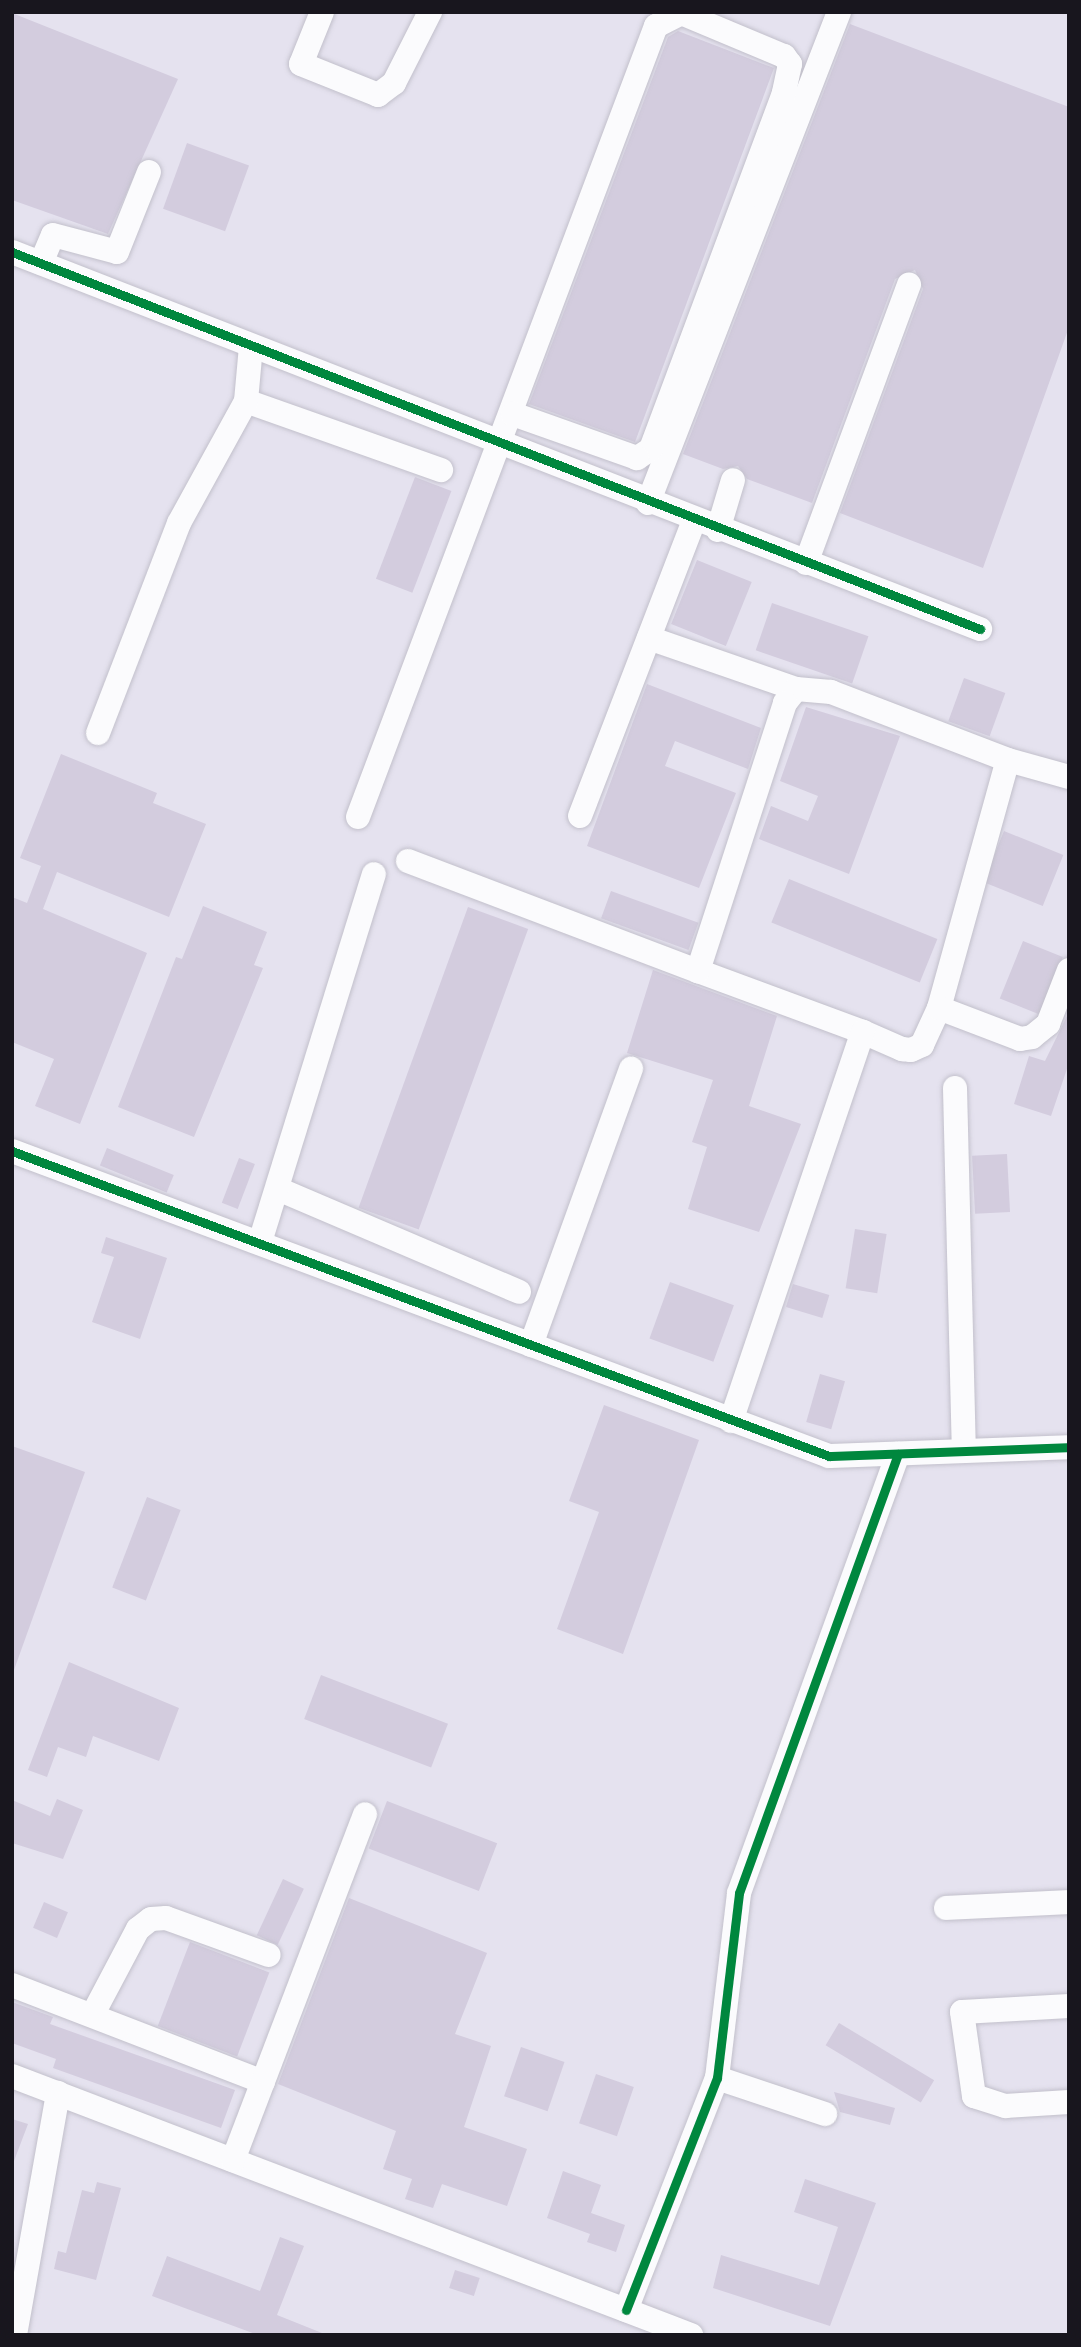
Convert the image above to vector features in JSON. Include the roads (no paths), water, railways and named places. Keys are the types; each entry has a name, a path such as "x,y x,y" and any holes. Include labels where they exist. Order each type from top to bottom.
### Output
{"street":[{"path":"322,12 301,64 378,95 394,83 430,12"},
{"path":"648,503 839,12"},
{"path":"358,817 502,445 513,414 656,26 681,13 784,56 790,64 784,93 651,449 638,458 513,414"},
{"path":"41,263 53,235 117,252 149,172"},
{"path":"12,252 694,521 980,629"},
{"path":"806,563 909,284"},
{"path":"98,733 179,523 246,401 251,346"},
{"path":"246,401 441,470"},
{"path":"718,530 733,480"},
{"path":"580,816 694,521"},
{"path":"649,638 796,689 831,692 1008,760 1069,777"},
{"path":"698,971 785,703 796,689"},
{"path":"408,861 911,1050 922,1045 939,1008 1008,760"},
{"path":"260,1242 374,874"},
{"path":"939,1008 1020,1039 1032,1037 1048,1024 1069,970"},
{"path":"731,1422 863,1032"},
{"path":"531,1345 631,1069"},
{"path":"955,1088 964,1450"},
{"path":"12,1152 260,1242 829,1457 1069,1447"},
{"path":"278,1189 519,1292"},
{"path":"626,2310 717,2078 738,1894 898,1454"},
{"path":"233,2160 365,1814"},
{"path":"946,1908 1069,1902"},
{"path":"94,2012 138,1929 151,1919 166,1918 269,1955"},
{"path":"12,1985 94,2012 263,2082"},
{"path":"1069,2006 962,2012 974,2096 1004,2106 1069,2102"},
{"path":"12,2076 691,2335"},
{"path":"717,2078 825,2114"},
{"path":"15,2335 58,2093"}]}
